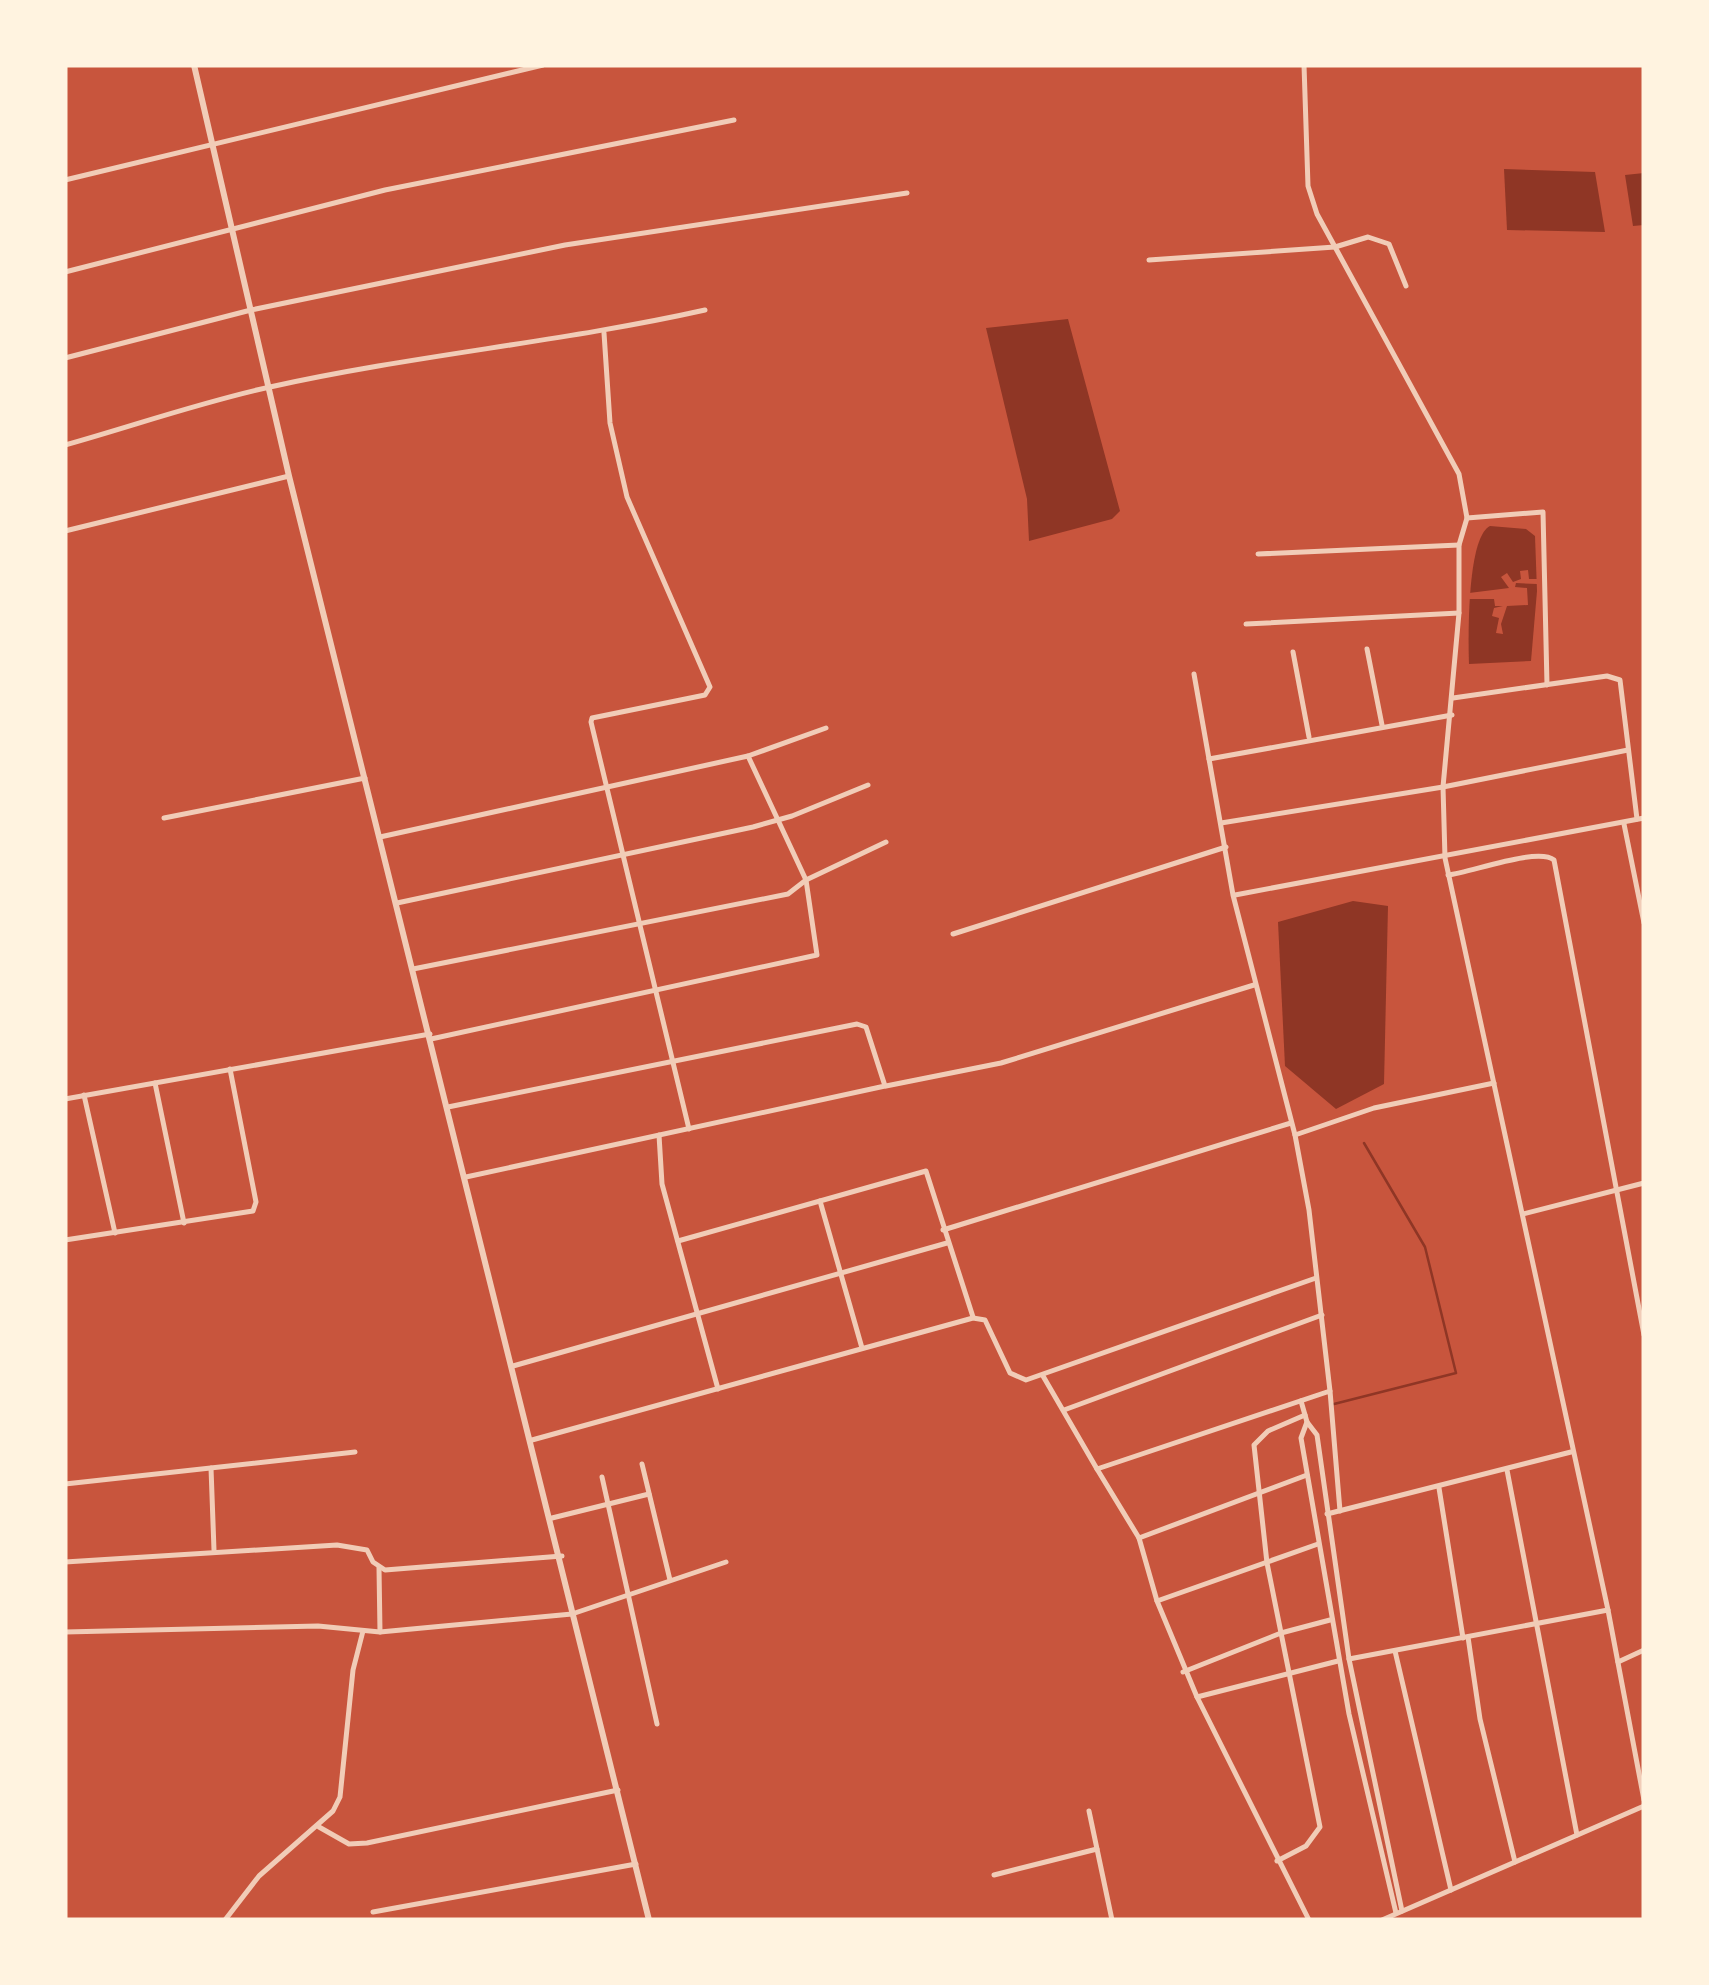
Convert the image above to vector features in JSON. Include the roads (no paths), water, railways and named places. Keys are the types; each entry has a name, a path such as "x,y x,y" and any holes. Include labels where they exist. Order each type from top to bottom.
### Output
{"street":[{"path":"194,65 289,476 562,1556 572,1614 649,1920"},
{"path":"65,180 543,65"},
{"path":"1304,65 1308,186 1335,247 1459,474 1467,518 1459,545 1460,613 1443,787 1445,858 1608,1610 1644,1803 1382,1920"},
{"path":"65,272 385,190 734,120"},
{"path":"65,358 251,310 565,245 907,193"},
{"path":"1149,260 1335,247 1368,237 1382,238 1395,254 1406,286"},
{"path":"65,445 268,387 489,347 604,333 706,310"},
{"path":"604,333 610,423 619,472 710,686 704,695 592,718 688,1129"},
{"path":"65,531 289,476"},
{"path":"1467,518 1543,512 1548,685"},
{"path":"1258,554 1459,545"},
{"path":"1246,624 1460,613"},
{"path":"1367,648 1382,725"},
{"path":"1293,652 1310,738"},
{"path":"1194,674 1233,895 1294,1135 1322,1315 1340,1511"},
{"path":"1233,895 1445,858 1640,818 1620,680 1607,676 1453,698"},
{"path":"1208,759 1452,715"},
{"path":"380,837 748,756 826,728"},
{"path":"1221,824 1443,787 1628,750"},
{"path":"65,1099 430,1036 656,992 817,954 806,880 748,756"},
{"path":"164,818 365,778"},
{"path":"397,903 778,820 868,785"},
{"path":"1624,824 1644,924"},
{"path":"413,969 788,894 806,880 886,842"},
{"path":"953,934 1226,847"},
{"path":"1448,875 1480,871 1534,854 1554,860 1644,1335"},
{"path":"466,1177 1001,1063 1254,985"},
{"path":"448,1107 857,1024 866,1027 885,1086"},
{"path":"65,1240 253,1211 256,1202 230,1069"},
{"path":"155,1082 184,1223"},
{"path":"1294,1135 1374,1108 1496,1083"},
{"path":"84,1096 115,1233"},
{"path":"943,1230 1291,1123"},
{"path":"658,1135 662,1184 718,1388"},
{"path":"678,1240 926,1171 972,1318"},
{"path":"1523,1214 1615,1188 1644,1184"},
{"path":"820,1200 862,1348"},
{"path":"514,1366 947,1244"},
{"path":"532,1440 972,1318 984,1320 1016,1379 1044,1376 1316,1278"},
{"path":"1064,1410 1322,1315"},
{"path":"1044,1376 1139,1538 1183,1672 1308,1920"},
{"path":"1097,1469 1330,1391"},
{"path":"1301,1401 1317,1435 1349,1659 1399,1912"},
{"path":"1306,1418 1301,1438 1330,1620 1399,1912"},
{"path":"1277,1861 1306,1846 1320,1827 1267,1563 1254,1444 1268,1431 1306,1418"},
{"path":"65,1484 355,1452"},
{"path":"1327,1514 1572,1452"},
{"path":"642,1464 670,1580"},
{"path":"211,1468 214,1551"},
{"path":"1507,1470 1577,1835"},
{"path":"1139,1538 1307,1475"},
{"path":"602,1477 657,1724"},
{"path":"1439,1488 1480,1719 1515,1862"},
{"path":"552,1518 649,1494"},
{"path":"1157,1601 1318,1544"},
{"path":"65,1562 360,1546 379,1568 380,1632"},
{"path":"379,1568 562,1556"},
{"path":"65,1632 318,1626 380,1632 572,1614 726,1562"},
{"path":"1349,1659 1608,1610"},
{"path":"1183,1672 1281,1633 1330,1620"},
{"path":"225,1920 259,1876 318,1827 340,1797 354,1670 363,1631"},
{"path":"1618,1662 1644,1650"},
{"path":"1395,1651 1452,1890"},
{"path":"1197,1697 1338,1661"},
{"path":"1632,1737 1644,1732"},
{"path":"318,1827 349,1844 367,1843 618,1790"},
{"path":"1089,1811 1112,1920"},
{"path":"994,1875 1097,1848"},
{"path":"373,1912 636,1864"}],"waterway":[{"path":"1334,1404 1456,1373 1425,1247 1364,1143"}]}
